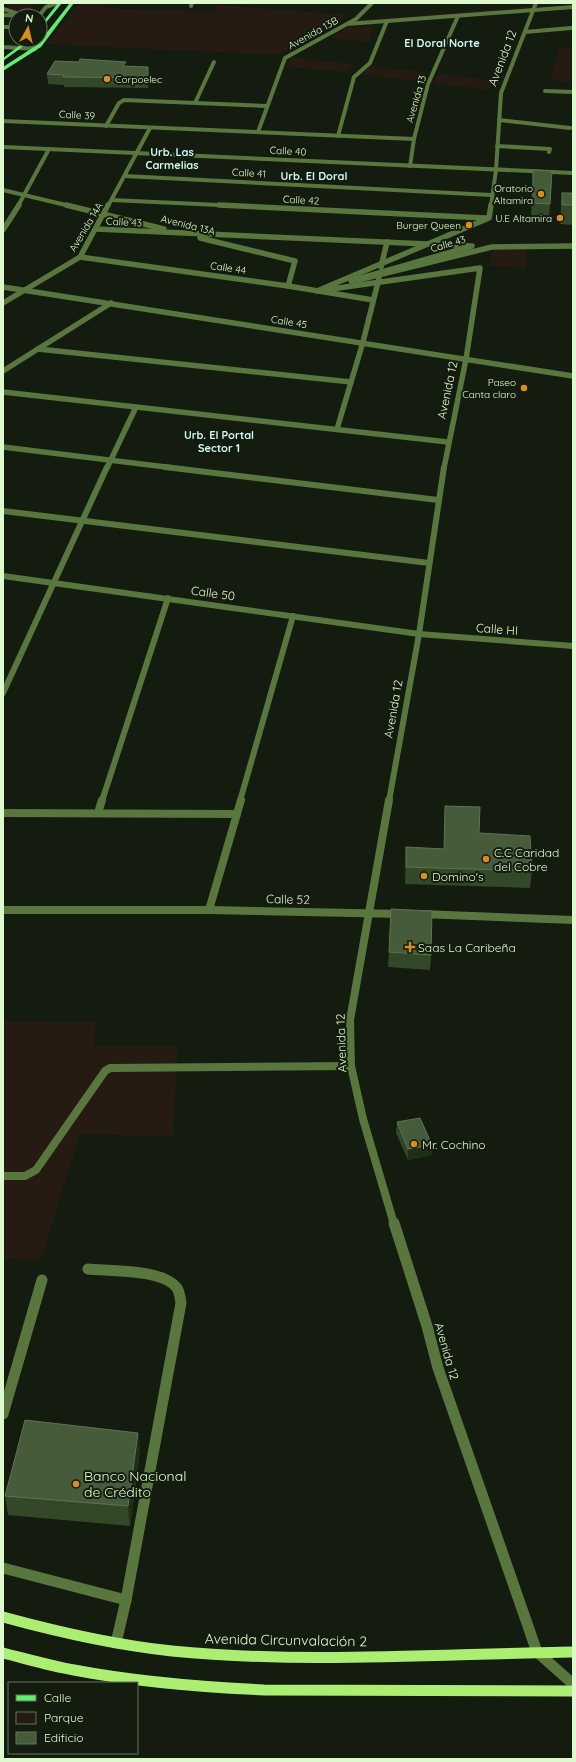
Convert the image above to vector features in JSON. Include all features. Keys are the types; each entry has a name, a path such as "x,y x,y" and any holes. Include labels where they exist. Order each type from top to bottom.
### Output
{"main road":[{"path":"48,17 58,3"},
{"path":"3,69 35,49 50,34 72,3"},
{"path":"4,59 21,48"},
{"name":"Avenida Circunvalación 2","path":"3,1617 39,1627 116,1643 195,1653 275,1656 409,1656 573,1652"},
{"path":"3,1653 81,1672 158,1683 213,1688 264,1690 573,1691"}],"street":[{"path":"3,9 7,3"},
{"path":"45,8 58,3"},
{"name":"Avenida 13B","path":"258,132 285,58 356,19 372,3"},
{"path":"356,19 573,3"},
{"path":"347,24 458,16 535,6 573,7"},
{"name":"Avenida 12","path":"489,218 491,195 496,170 501,93 535,6"},
{"name":"Avenida 13","path":"410,166 414,138 428,84 458,16"},
{"path":"338,136 354,77 370,63 387,21"},
{"path":"525,32 571,28"},
{"path":"21,48 35,49"},
{"path":"3,51 16,52"},
{"path":"195,103 214,62"},
{"path":"545,91 573,92"},
{"path":"106,126 119,103 124,100 267,106"},
{"path":"499,120 570,128"},
{"name":"Calle 39","path":"3,121 414,138"},
{"name":"Avenida 14A","path":"3,303 80,257 138,153 150,128"},
{"path":"497,146 550,148"},
{"name":"Calle 40","path":"3,147 573,173"},
{"path":"3,230 28,191 49,149"},
{"name":"Calle 41","path":"125,176 491,195"},
{"path":"3,190 28,191"},
{"name":"Avenida 13A","path":"3,190 293,260 296,262 288,286"},
{"name":"Calle 42","path":"112,200 489,218"},
{"path":"317,291 489,218"},
{"name":"Calle 43","path":"96,229 472,246 317,291"},
{"path":"337,429 363,342 387,242"},
{"name":"Calle 43","path":"317,291 492,247 573,246"},
{"name":"Calle 44","path":"80,257 288,286 373,300"},
{"name":"Avenida 12","path":"317,291 480,268 466,359 448,442 438,500 419,634 350,1020 351,1066 364,1124 406,1265 427,1326 438,1368 538,1652 573,1684"},
{"name":"Calle 45","path":"3,287 573,376"},
{"path":"3,371 111,303"},
{"path":"38,349 351,382"},
{"path":"3,392 448,442"},
{"path":"3,693 82,520 136,407"},
{"path":"3,447 438,500"},
{"path":"3,511 429,564"},
{"name":"Calle 50","path":"3,576 419,634"},
{"path":"98,813 168,598"},
{"path":"209,910 293,616"},
{"name":"Calle HI","path":"419,634 573,646"},
{"path":"3,813 237,814"},
{"name":"Calle 52","path":"3,910 369,912 573,920"},
{"path":"3,1176 25,1177 36,1170 104,1071 110,1068 351,1066"},
{"path":"88,1269 149,1275 164,1278 174,1285 180,1293 181,1303 126,1600 116,1643"},
{"path":"3,1414 42,1280"},
{"path":"3,1568 126,1600"}],"green space":[{"path":"10,3 36,3 32,8 7,8"},
{"path":"79,3 107,3 104,8 213,12 217,5 350,15 278,55 48,44 48,42"},
{"path":"534,6 532,10 349,23 357,20"},
{"path":"375,26 368,42 331,38 348,27"},
{"path":"559,48 573,48 573,82 551,80"},
{"path":"292,57 357,65 346,72 286,67 289,59"},
{"path":"370,66 426,72 421,82 359,74"},
{"path":"438,74 490,80 490,90 433,83"},
{"path":"527,247 526,268 490,266 493,248"},
{"path":"3,1021 96,1022 94,1046 178,1046 173,1137 80,1134 41,1260 3,1259"}],"building":[{"path":"80,59 126,62 123,66 148,67 148,78 63,77 64,75 47,74 55,61 79,62"},
{"path":"533,170 552,171 550,204 533,203"},
{"path":"562,193 573,193 573,205 562,205"},
{"path":"445,806 480,807 479,833 530,836 532,871 406,867 406,847 444,849"},
{"name":"Saas La Caribeña","path":"391,909 432,911 431,955 389,952"},
{"path":"420,1118 432,1145 408,1149 397,1122"},
{"name":"Banco Nacional de Crédito","path":"25,1420 138,1433 128,1506 5,1496"}],"place":[{"name":"Corpoelec","path":"107,79"},
{"name":"Oratorio Altamira","path":"541,194"},
{"name":"U.E Altamira","path":"560,218"},
{"name":"Burger Queen","path":"469,225"},
{"name":"Paseo Canta claro","path":"524,388"},
{"name":"C.C Caridad del Cobre","path":"486,859"},
{"name":"Domino's","path":"424,876"},
{"name":"Saas La Caribeña","path":"410,947"},
{"name":"Mr. Cochino","path":"414,1144"},
{"name":"Banco Nacional de Crédito","path":"76,1484"}],"district":[{"name":"El Doral Norte","path":"442,43"},
{"name":"Urb. Las Carmelias","path":"172,158"},
{"name":"Urb. El Doral","path":"314,176"},
{"name":"Urb. El Portal Sector 1","path":"219,441"}]}
